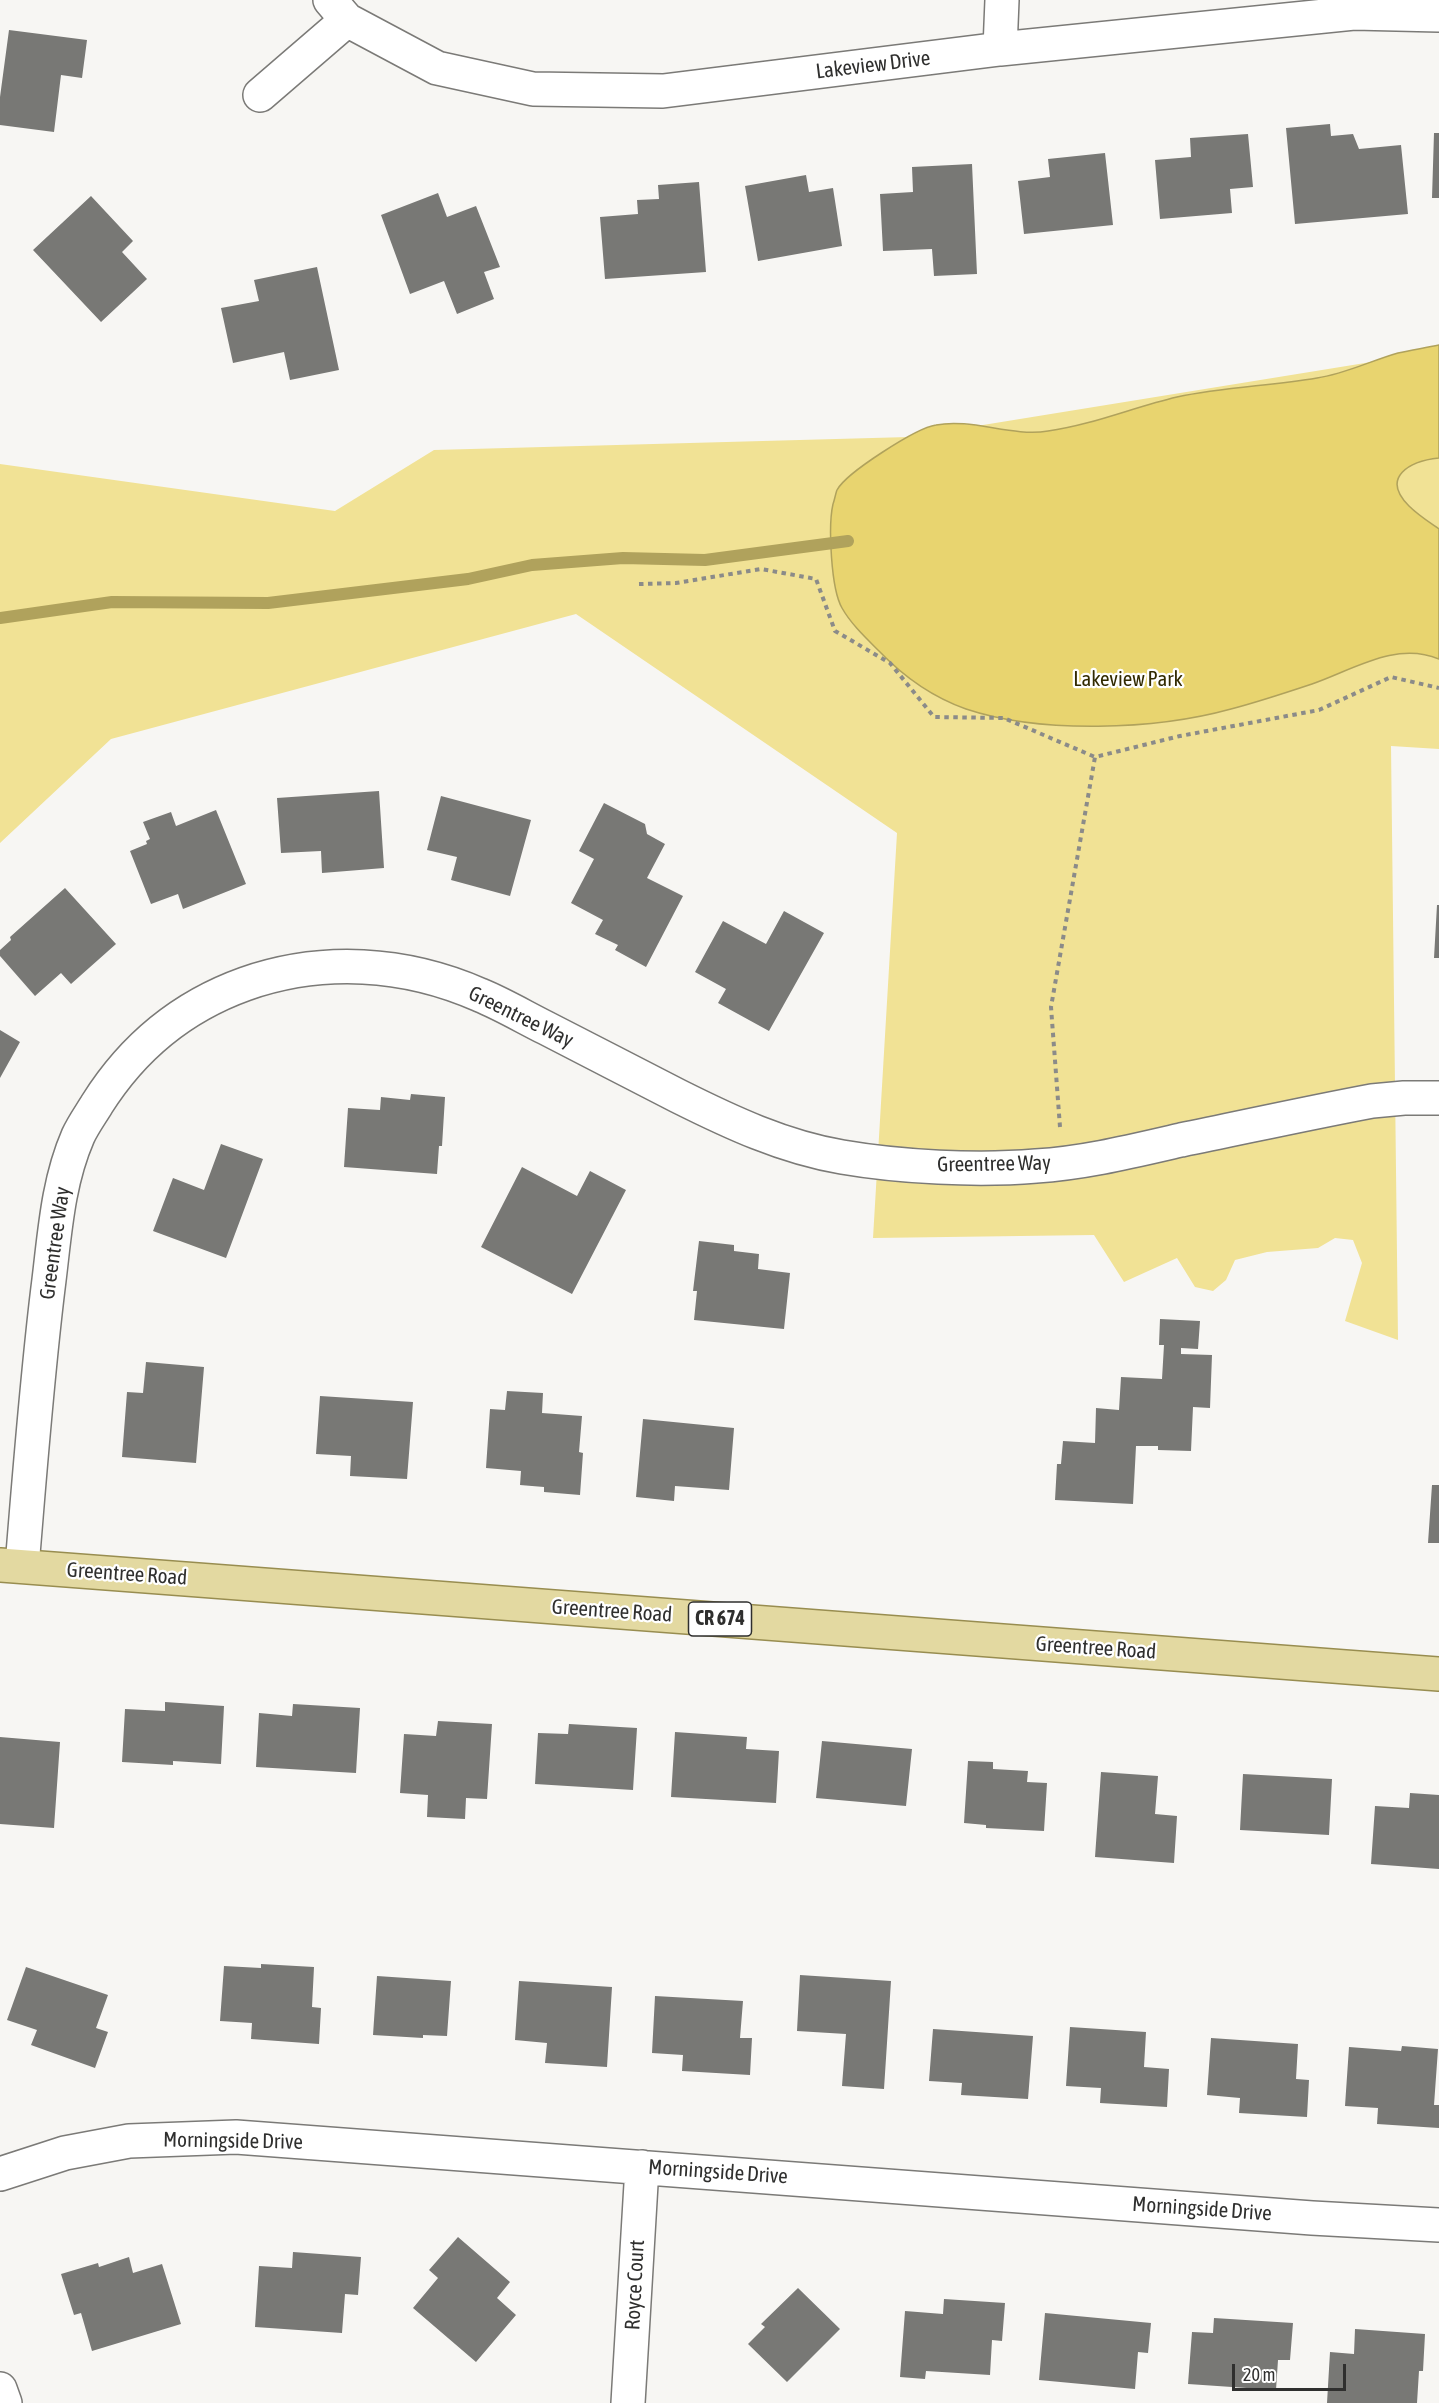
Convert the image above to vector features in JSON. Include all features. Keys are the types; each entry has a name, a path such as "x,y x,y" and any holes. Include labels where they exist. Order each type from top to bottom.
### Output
{"main road":[{"name":"Greentree Road","path":"11,1565 1439,1674"}],"street":[{"path":"1000,49 1002,0"},
{"path":"260,95 339,10"},
{"name":"Lakeview Drive","path":"339,10 437,68 533,89 663,91 1000,49 1354,13 1439,15"},
{"name":"Greentree Way","path":"11,1565 58,1201 79,1132 109,1085 156,1033 189,1010 225,992 262,978 301,969 381,967 435,978 480,995 716,1115 757,1133 804,1149 843,1157 934,1166 1006,1167 1068,1163 1372,1101 1439,1098"},
{"name":"Morningside Drive","path":"0,2174 65,2153 129,2141 236,2137 1312,2218 1439,2225"},
{"name":"Royce Court","path":"628,2403 642,2167"},
{"path":"0,2389 4,2403"}],"path":[{"path":"639,584 676,583 761,569 816,579 835,631 890,663 934,717 1004,718 1095,757 1180,736 1319,710 1391,677 1439,688"},
{"path":"1068,1163 1060,1130 1051,1007 1095,757"}],"green space":[{"name":"Lakeview Park","path":"1439,351 1439,749 1391,746 1398,1340 1345,1321 1362,1263 1353,1240 1335,1238 1318,1248 1267,1252 1235,1260 1226,1280 1213,1291 1195,1287 1177,1258 1124,1282 1094,1235 873,1238 897,833 576,614 111,739 0,843 0,464 335,511 434,450 909,437"}],"shaded area":[{"path":"1439,345 1439,458 1409,467 1402,472 1397,487 1409,506 1439,529 1439,659 1423,654 1390,655 1282,694 1201,716 1134,725 1063,726 996,717 966,709 941,698 919,685 888,660 859,631 838,599 831,542 833,504 837,490 853,473 867,463 898,442 926,428 950,423 1020,432 1048,431 1081,425 1177,397 1327,376 1398,353"}],"building":[{"path":"9,30 87,40 82,78 61,75 54,132 0,125 0,97"},
{"path":"1330,124 1331,136 1353,134 1359,149 1401,145 1408,214 1295,224 1286,128"},
{"path":"1434,133 1439,133 1439,198 1432,198"},
{"path":"1248,134 1253,187 1230,189 1232,213 1160,219 1155,160 1191,157 1190,138"},
{"path":"1105,153 1113,225 1024,234 1018,181 1050,177 1048,159"},
{"path":"972,164 977,274 934,276 932,249 883,251 880,194 913,192 912,167"},
{"path":"806,175 809,192 833,188 842,246 758,261 745,186"},
{"path":"699,182 706,272 605,279 600,217 638,214 637,200 659,199 658,185"},
{"path":"438,193 447,217 476,206 500,267 484,272 494,299 457,314 444,281 410,294 381,215"},
{"path":"91,196 133,241 122,252 147,279 101,322 33,250"},
{"path":"317,267 339,370 290,380 284,352 233,363 221,308 259,301 254,280"},
{"path":"379,791 384,868 322,873 321,851 281,853 277,798"},
{"path":"441,796 531,820 510,896 451,880 457,857 427,850"},
{"path":"604,803 645,824 647,834 665,844 647,878 683,896 646,967 615,950 618,945 595,934 603,920 571,903 594,859 579,851"},
{"path":"216,810 246,884 183,909 178,894 151,904 130,851 147,844 146,841 150,839 143,822 171,812 176,826"},
{"path":"65,888 116,944 71,984 61,973 35,996 0,956 0,950 11,940 10,937"},
{"path":"1437,905 1439,905 1439,958 1434,958"},
{"path":"784,911 824,933 769,1031 718,1003 726,989 695,972 723,921 766,944"},
{"path":"0,1030 20,1042 0,1078"},
{"path":"411,1094 445,1097 442,1146 439,1146 437,1174 344,1167 348,1108 380,1110 381,1097 410,1100"},
{"path":"221,1144 263,1159 226,1258 153,1231 173,1178 204,1190"},
{"path":"522,1167 577,1196 590,1171 626,1190 572,1294 481,1247"},
{"path":"699,1241 734,1245 734,1251 759,1254 758,1269 790,1273 784,1329 694,1320 697,1291 693,1291"},
{"path":"1160,1319 1200,1321 1198,1349 1181,1348 1181,1354 1212,1355 1210,1408 1193,1407 1191,1451 1158,1450 1158,1446 1136,1446 1133,1504 1055,1500 1057,1464 1061,1464 1063,1441 1095,1443 1096,1408 1119,1410 1121,1377 1162,1379 1164,1345 1159,1345"},
{"path":"146,1362 204,1367 196,1463 122,1457 127,1392 143,1393"},
{"path":"507,1391 543,1393 542,1413 582,1416 579,1452 583,1453 580,1495 544,1492 544,1487 520,1485 521,1471 486,1468 490,1409 505,1410"},
{"path":"320,1396 413,1402 407,1479 350,1476 351,1456 316,1454"},
{"path":"643,1419 734,1428 729,1490 675,1486 674,1501 636,1497"},
{"path":"1432,1485 1439,1485 1439,1543 1428,1543"},
{"path":"165,1702 224,1706 221,1764 173,1761 173,1765 122,1762 125,1709 165,1711"},
{"path":"293,1704 360,1708 356,1773 256,1767 259,1713 292,1716"},
{"path":"438,1721 492,1724 487,1799 466,1798 465,1819 427,1817 428,1795 400,1793 404,1734 436,1736"},
{"path":"569,1724 637,1728 633,1790 535,1784 538,1733 568,1734"},
{"path":"675,1732 747,1737 746,1749 779,1751 776,1803 671,1797"},
{"path":"0,1737 60,1742 54,1828 0,1824"},
{"path":"822,1741 912,1749 906,1806 816,1798"},
{"path":"968,1761 993,1762 993,1769 1028,1771 1027,1782 1047,1783 1044,1831 986,1828 986,1825 964,1823"},
{"path":"1101,1772 1158,1776 1155,1814 1177,1816 1174,1863 1095,1857"},
{"path":"1243,1774 1332,1779 1329,1835 1240,1830"},
{"path":"1410,1793 1439,1795 1439,1869 1371,1864 1375,1806 1409,1808"},
{"path":"261,1964 314,1967 312,2007 321,2008 319,2044 251,2039 252,2023 220,2021 224,1966 261,1968"},
{"path":"26,1967 108,1995 96,2028 108,2032 95,2068 31,2045 37,2030 7,2020"},
{"path":"800,1975 891,1981 884,2089 842,2086 846,2034 797,2031"},
{"path":"377,1976 451,1981 447,2036 423,2035 423,2038 373,2035"},
{"path":"519,1981 612,1987 607,2067 545,2063 547,2043 515,2040"},
{"path":"655,1996 743,2001 740,2038 752,2038 750,2075 682,2071 683,2055 652,2053"},
{"path":"1070,2027 1146,2032 1144,2067 1169,2069 1167,2107 1100,2103 1101,2088 1066,2086"},
{"path":"933,2029 1033,2036 1028,2099 961,2095 962,2083 929,2081"},
{"path":"1211,2038 1298,2044 1296,2079 1309,2080 1307,2117 1239,2113 1240,2098 1207,2095"},
{"path":"1402,2046 1438,2049 1434,2105 1439,2105 1439,2128 1377,2124 1378,2108 1345,2106 1349,2047 1401,2051"},
{"path":"458,2237 510,2282 497,2298 516,2315 476,2362 413,2308 438,2278 429,2270"},
{"path":"293,2252 361,2257 358,2295 345,2294 342,2333 255,2327 259,2266 292,2268"},
{"path":"129,2257 133,2273 162,2264 181,2324 92,2351 81,2313 74,2315 61,2274 98,2263 99,2267"},
{"path":"798,2288 840,2329 787,2382 748,2344 765,2327 761,2324"},
{"path":"944,2299 1005,2303 1002,2341 992,2340 990,2375 926,2371 925,2379 900,2377 905,2311 943,2314"},
{"path":"1045,2313 1151,2323 1148,2353 1138,2352 1135,2389 1039,2380"},
{"path":"1214,2318 1293,2323 1290,2360 1278,2360 1276,2390 1188,2384 1192,2332 1213,2333"},
{"path":"1355,2329 1425,2334 1423,2371 1419,2371 1417,2403 1327,2403 1330,2352 1354,2354"}],"waterway":[{"path":"0,618 112,602 268,603 468,579 532,565 623,558 705,560 848,541"}]}
